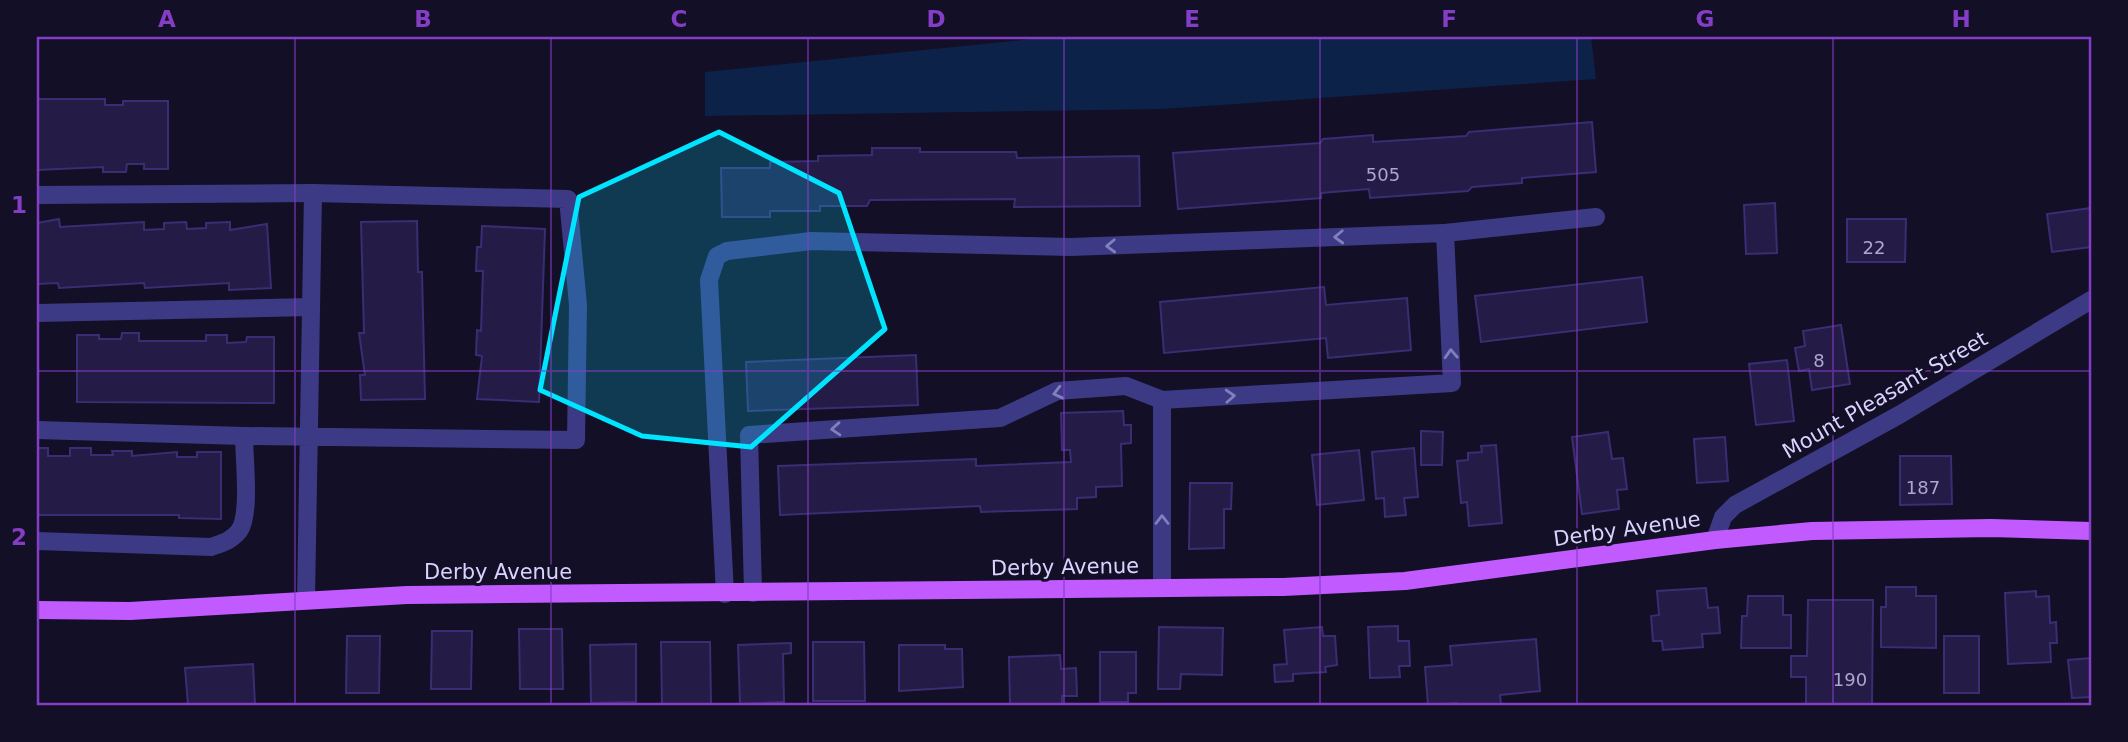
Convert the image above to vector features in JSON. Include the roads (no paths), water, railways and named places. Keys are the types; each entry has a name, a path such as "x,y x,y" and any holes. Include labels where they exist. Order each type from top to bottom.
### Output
{"main road":[{"name":"Derby Avenue","path":"37,610 130,611 407,595 1162,588 1405,581 1715,540 1825,531 2091,531"}],"street":[{"path":"306,599 313,193"},
{"path":"37,195 313,193 568,199 578,305 576,440 244,436 37,430"},
{"path":"725,594 709,280 716,256 727,251 811,241 1071,247 1445,233 1596,217"},
{"path":"753,593 749,435 1000,418 1057,391 1126,386 1162,400 1452,383 1445,233"},
{"name":"Mount Pleasant Street","path":"1715,540 1723,517 1735,505 1899,415 2091,300"},
{"path":"37,313 310,307"},
{"path":"1162,400 1162,588"},
{"path":"37,541 211,547 229,541 241,528 246,511 244,436"}],"water":[{"path":"1052,37 1591,37 1596,79 1163,109 705,116 705,72"}]}
